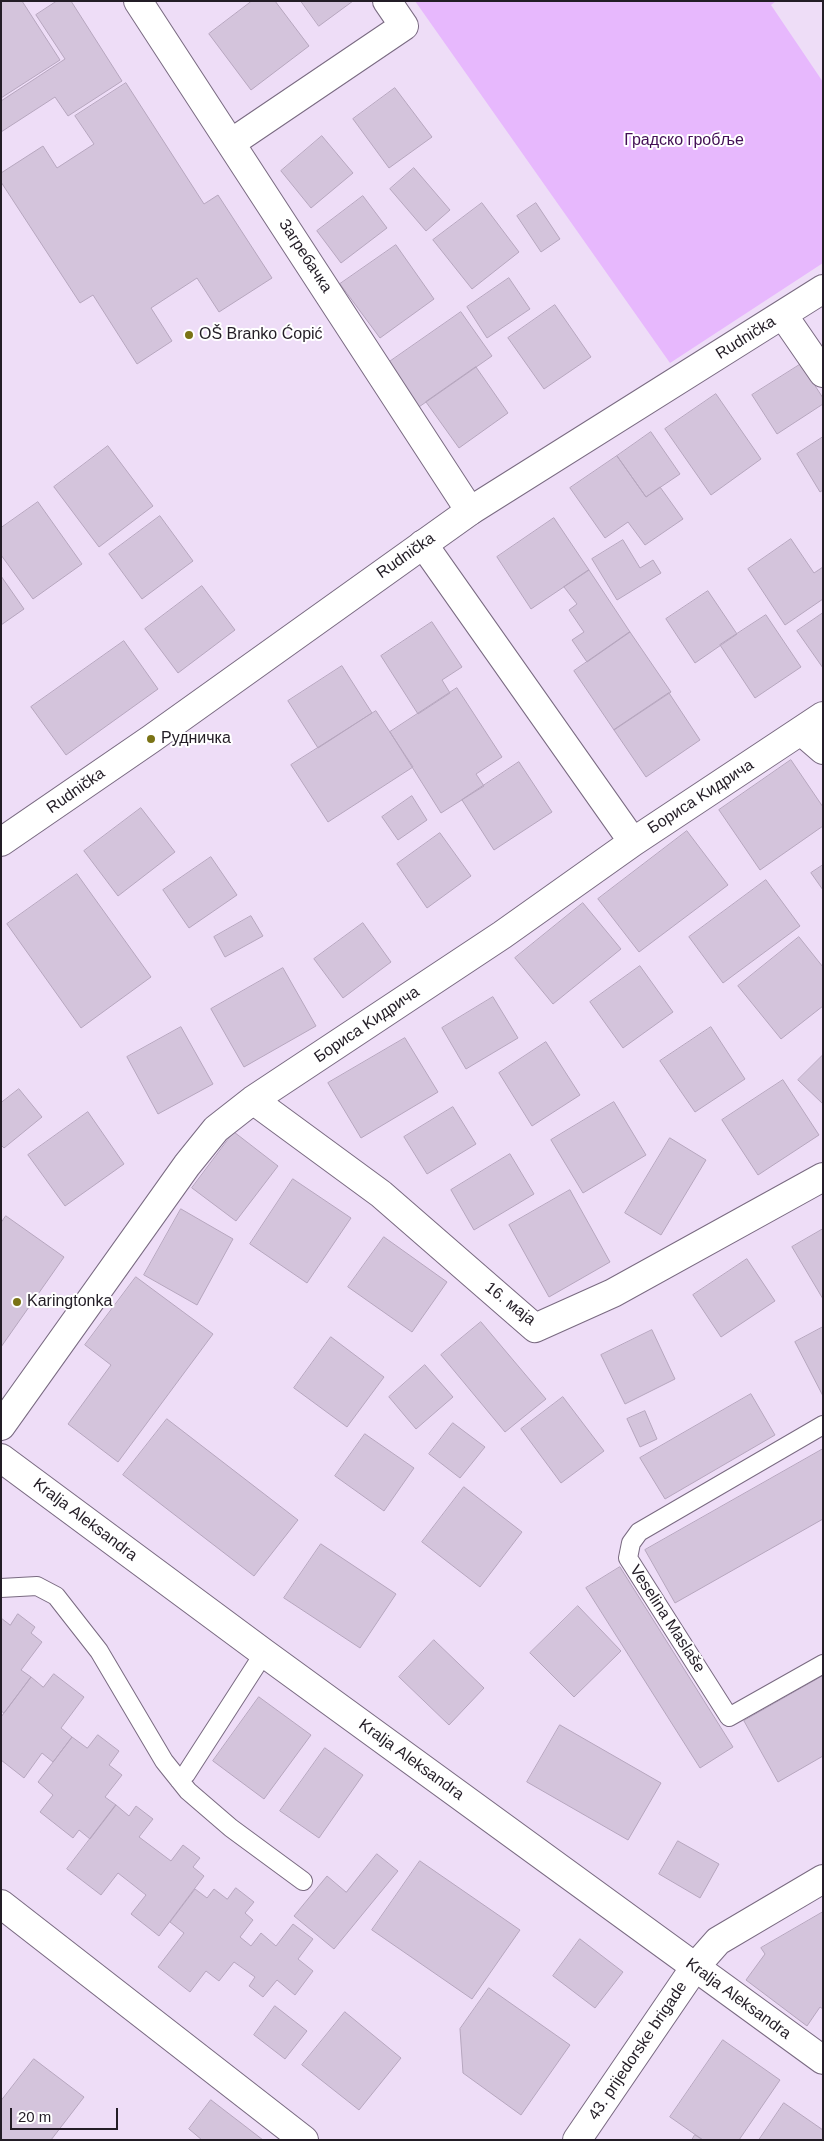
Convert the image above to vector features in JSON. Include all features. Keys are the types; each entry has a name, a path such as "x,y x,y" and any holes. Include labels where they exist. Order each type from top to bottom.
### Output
{"street":[{"name":"Загребачка","path":"138,1 470,511"},
{"path":"231,143 404,26 387,1"},
{"name":"Rudnička","path":"1,842 152,739 470,511 823,289"},
{"path":"783,315 823,373"},
{"path":"423,544 633,842"},
{"path":"812,724 823,750"},
{"name":"Бориса Kидрича","path":"1,1426 187,1165 216,1129 253,1100 502,936 633,842 812,724"},
{"name":"16. маја","path":"253,1100 381,1194 535,1328 613,1293 823,1176"},
{"name":"Kralja Aleksandra","path":"1,1458 264,1653 823,2060"},
{"name":"43. prijedorske brigade","path":"577,2140 695,1967 718,1941 823,1879"},
{"path":"1,1904 304,2140"}],"lane":[{"name":"Veselina Maslaše","path":"823,1425 639,1532 632,1543 628,1558 729,1717 823,1664"},
{"path":"1,1588 37,1586 56,1596 99,1651 164,1761 188,1791 231,1828 303,1881"},
{"path":"179,1780 186,1774 264,1653"}],"green space":[{"name":"Градско гробље","path":"415,1 776,1 771,5 823,82 823,263 670,363"}],"building":[{"path":"1,1 22,1 60,60 1,98"},
{"path":"57,1 71,1 122,81 68,116 55,97 1,132 1,101 65,59 36,15"},
{"path":"252,1 275,1 309,46 251,90 209,34"},
{"path":"301,1 353,1 319,26"},
{"path":"126,83 204,204 218,195 272,278 219,312 197,278 151,308 172,341 137,364 93,295 80,303 1,182 1,173 43,146 57,168 94,144 75,116"},
{"path":"395,88 432,137 389,168 353,119"},
{"path":"322,136 353,173 311,208 281,171"},
{"path":"414,168 450,210 426,231 390,189"},
{"path":"363,196 387,228 341,263 317,231"},
{"path":"482,203 519,252 472,289 433,240"},
{"path":"536,203 560,239 541,252 517,216"},
{"path":"396,245 434,299 380,338 340,284"},
{"path":"509,278 530,309 487,338 467,307"},
{"path":"555,305 591,357 544,389 508,338"},
{"path":"461,312 492,356 416,409 385,365"},
{"path":"801,364 823,398 823,404 777,434 752,395"},
{"path":"476,367 508,413 459,448 426,402"},
{"path":"716,394 761,459 711,495 665,429"},
{"path":"651,432 680,474 646,497 617,456"},
{"path":"823,437 823,490 820,492 797,454"},
{"path":"108,446 153,506 99,547 54,487"},
{"path":"617,456 646,497 660,487 683,519 645,545 628,522 605,538 570,488"},
{"path":"38,502 82,564 33,599 1,555 1,528"},
{"path":"160,516 193,561 142,599 109,554"},
{"path":"554,518 589,570 531,609 497,557"},
{"path":"791,539 814,573 823,567 823,599 785,625 748,569"},
{"path":"623,540 640,568 653,560 661,573 617,600 592,559"},
{"path":"589,570 630,632 587,662 572,640 584,632 569,610 577,604 564,587"},
{"path":"1,576 24,609 1,625"},
{"path":"202,586 235,630 178,673 145,629"},
{"path":"708,591 737,634 695,663 666,619"},
{"path":"823,613 823,668 797,631"},
{"path":"766,615 801,667 755,698 720,645"},
{"path":"432,622 462,667 442,680 450,693 418,714 381,656"},
{"path":"630,632 671,692 614,730 574,671"},
{"path":"124,641 158,689 66,755 31,707"},
{"path":"342,666 372,713 318,748 288,701"},
{"path":"457,688 502,757 476,774 484,786 441,813 390,732"},
{"path":"669,693 700,740 646,777 614,730"},
{"path":"376,711 413,767 328,822 291,765"},
{"path":"791,760 823,807 823,826 760,870 719,810"},
{"path":"519,762 552,812 494,850 462,800"},
{"path":"412,796 427,820 398,840 382,817"},
{"path":"141,808 175,852 118,896 84,851"},
{"path":"687,831 728,885 639,952 598,899"},
{"path":"440,833 471,876 427,908 397,864"},
{"path":"211,857 237,895 189,928 163,890"},
{"path":"823,865 823,890 811,873"},
{"path":"77,874 151,977 81,1028 7,924"},
{"path":"766,880 800,926 723,983 689,937"},
{"path":"583,903 621,949 553,1004 515,958"},
{"path":"251,916 263,936 225,957 214,937"},
{"path":"363,923 391,962 343,998 314,959"},
{"path":"799,937 823,967 823,1006 781,1039 738,986"},
{"path":"640,966 673,1012 623,1048 590,1002"},
{"path":"283,968 316,1026 244,1067 211,1009"},
{"path":"493,997 518,1038 466,1069 442,1028"},
{"path":"181,1027 213,1084 158,1114 127,1057"},
{"path":"711,1027 745,1079 695,1112 660,1061"},
{"path":"405,1038 438,1092 361,1138 328,1083"},
{"path":"546,1042 580,1095 532,1126 499,1073"},
{"path":"823,1055 823,1104 798,1080"},
{"path":"783,1080 819,1135 758,1175 722,1120"},
{"path":"19,1089 42,1117 4,1148 1,1145 1,1103"},
{"path":"614,1102 646,1155 583,1193 551,1140"},
{"path":"453,1107 476,1144 427,1174 404,1137"},
{"path":"88,1112 124,1164 65,1206 28,1155"},
{"path":"234,1132 278,1166 236,1221 192,1188"},
{"path":"670,1138 706,1160 661,1235 625,1213"},
{"path":"510,1154 534,1194 474,1230 451,1190"},
{"path":"293,1179 351,1218 307,1283 250,1244"},
{"path":"570,1190 610,1262 549,1297 509,1225"},
{"path":"181,1209 233,1239 197,1305 144,1275"},
{"name":"Karingtonka","path":"6,1216 64,1257 1,1347 1,1223"},
{"path":"823,1229 823,1299 792,1247"},
{"path":"384,1237 447,1282 412,1332 348,1287"},
{"path":"747,1259 775,1301 721,1337 693,1295"},
{"path":"136,1277 213,1334 118,1462 68,1424 111,1365 85,1345"},
{"path":"481,1322 546,1399 505,1432 441,1355"},
{"path":"823,1327 823,1396 795,1342"},
{"path":"652,1330 675,1379 625,1404 601,1355"},
{"path":"331,1337 384,1377 347,1427 294,1388"},
{"path":"425,1365 453,1397 416,1429 389,1397"},
{"path":"751,1394 775,1435 665,1499 640,1458"},
{"path":"563,1397 604,1451 561,1483 521,1429"},
{"path":"645,1411 657,1439 640,1447 627,1419"},
{"path":"167,1419 298,1520 254,1576 123,1475"},
{"path":"453,1423 485,1447 460,1478 429,1454"},
{"path":"365,1434 414,1468 384,1511 335,1476"},
{"path":"823,1449 823,1519 675,1603 645,1550"},
{"path":"464,1487 522,1532 480,1587 422,1542"},
{"path":"321,1544 396,1594 360,1648 284,1598"},
{"path":"620,1567 733,1747 700,1768 586,1588"},
{"path":"578,1606 621,1651 574,1697 530,1653"},
{"path":"18,1614 35,1627 31,1633 42,1642 21,1670 31,1677 4,1713 1,1711 1,1618 10,1625"},
{"path":"434,1640 484,1688 449,1725 399,1677"},
{"path":"54,1674 84,1697 61,1728 72,1737 53,1762 42,1753 24,1778 1,1760 1,1717 31,1677 43,1687"},
{"path":"823,1676 823,1756 778,1782 744,1721"},
{"path":"259,1697 311,1735 264,1799 213,1761"},
{"path":"560,1725 661,1783 628,1840 527,1782"},
{"path":"98,1735 119,1751 109,1765 122,1775 105,1797 116,1805 90,1839 79,1830 73,1838 40,1812 53,1795 38,1782 72,1737 87,1748"},
{"path":"325,1748 363,1775 319,1838 280,1811"},
{"path":"116,1805 129,1816 136,1806 153,1819 139,1837 171,1861 183,1845 200,1858 193,1867 204,1876 159,1936 131,1914 146,1895 118,1873 101,1895 67,1869"},
{"path":"678,1841 719,1864 700,1898 659,1874"},
{"path":"377,1854 398,1871 334,1949 294,1916 327,1876 346,1892"},
{"path":"420,1861 520,1930 472,1999 372,1930"},
{"path":"236,1888 254,1902 245,1913 253,1920 240,1937 251,1946 261,1933 276,1946 293,1924 313,1939 298,1959 313,1971 295,1995 277,1980 263,1997 249,1986 255,1977 234,1962 219,1981 206,1971 190,1992 158,1967 184,1933 170,1922 195,1889 207,1898 214,1889 227,1899"},
{"path":"823,1912 823,2009 820,2007 807,2026 746,1980 765,1954 761,1948"},
{"path":"580,1939 623,1972 595,2008 553,1976"},
{"path":"489,1988 570,2045 521,2115 463,2073 460,2029"},
{"path":"275,2006 307,2031 285,2059 254,2035"},
{"path":"345,2012 401,2058 359,2110 302,2065"},
{"path":"723,2040 780,2080 739,2140 703,2140 670,2117"},
{"path":"34,2059 84,2097 51,2140 1,2140 1,2101"},
{"path":"211,2100 263,2140 202,2140 189,2129"},
{"path":"784,2103 823,2130 823,2140 759,2140"},
{"path":"695,2135 703,2140 692,2140"}],"place":[{"name":"OŠ Branko Ćopić","path":"189,335"},
{"name":"Рудничка","path":"151,739"},
{"name":"Karingtonka","path":"17,1302"}]}
